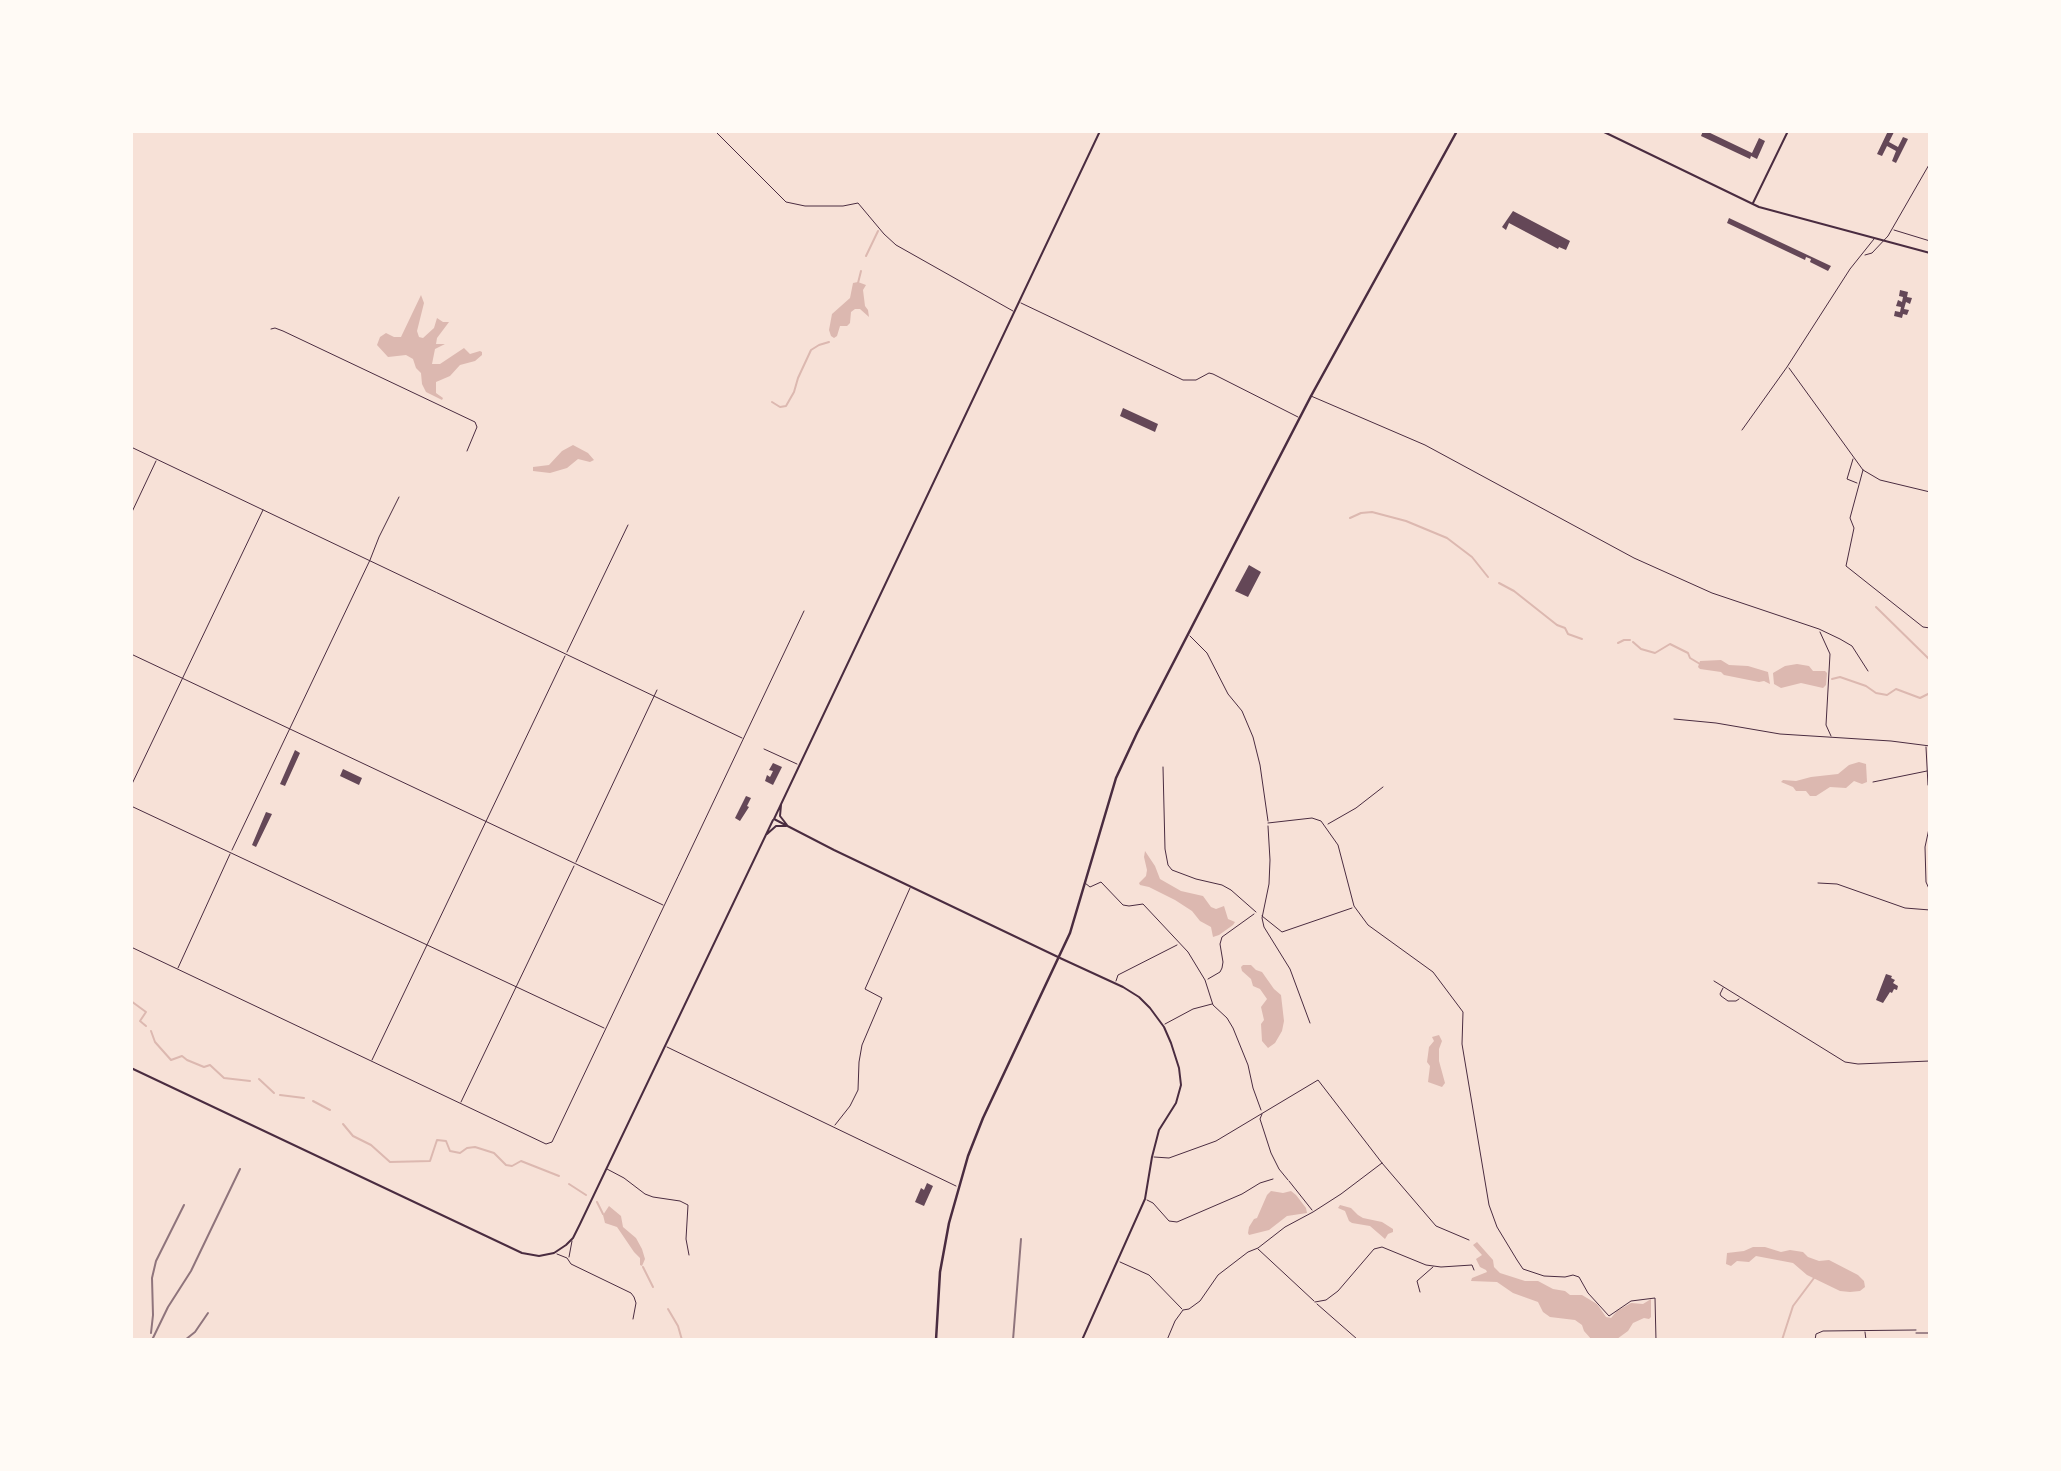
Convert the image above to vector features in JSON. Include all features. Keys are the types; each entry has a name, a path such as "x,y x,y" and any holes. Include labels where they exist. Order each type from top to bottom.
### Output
{"highway":[{"path":"936,1340 940,1272 958,1187 983,1118 1070,933 1116,778 1311,396 1457,131"}],"street":[{"path":"715,131 786,202 805,206 843,206 858,203 896,245 1014,312"},
{"path":"633,1319 636,1303 631,1293 571,1264 569,1259 573,1238 1100,131"},
{"path":"1602,131 1752,203 1930,253"},
{"path":"1752,203 1788,131"},
{"path":"1863,255 1872,253 1884,240 1930,163"},
{"path":"1892,229 1930,241"},
{"path":"1742,430 1787,367 1850,269 1875,237"},
{"path":"1019,303 1183,380 1196,380 1209,373 1213,374 1300,418"},
{"path":"271,329 283,331 475,422 477,427 467,451"},
{"path":"1787,367 1863,470 1880,480 1930,492"},
{"path":"1311,396 1425,445 1634,558 1712,593 1819,629 1849,643 1868,671"},
{"path":"131,447 744,738"},
{"path":"1854,457 1847,479 1859,483"},
{"path":"131,514 157,459"},
{"path":"1863,470 1850,518 1854,528 1846,566 1923,626 1930,628"},
{"path":"177,970 398,497"},
{"path":"131,786 264,509"},
{"path":"371,1062 628,525"},
{"path":"131,947 461,1104 546,1143 552,1142 804,611"},
{"path":"1819,629 1830,654 1826,725 1832,738"},
{"path":"1188,635 1208,653 1228,694 1242,711 1253,737 1268,823 1270,860 1269,884 1262,911 1264,927 1290,970 1310,1023"},
{"path":"131,654 663,905"},
{"path":"461,1104 657,690"},
{"path":"1674,719 1780,734 1930,746"},
{"path":"1926,745 1928,785"},
{"path":"764,748 799,765"},
{"path":"1163,768 1165,849 1168,865 1172,870 1196,879 1222,885 1256,912"},
{"path":"1872,782 1927,771"},
{"path":"1325,825 1356,808 1383,787"},
{"path":"781,803 780,816 787,826"},
{"path":"131,806 606,1029"},
{"path":"1268,823 1312,818 1321,821 1338,845 1354,906 1368,925 1433,972 1463,1012 1462,1044 1489,1205 1497,1227 1523,1269 1544,1276 1578,1277 1588,1293 1609,1315 1631,1301 1639,1302 1653,1297 1656,1300 1656,1340"},
{"path":"774,819 1116,983 1139,997 1163,1025 1175,1055 1181,1085 1176,1102 1160,1130 1145,1199 1082,1340"},
{"path":"1930,824 1926,847 1926,882 1930,891"},
{"path":"766,835 776,826 787,826"},
{"path":"1085,883 1090,887 1101,882 1123,905 1143,904 1196,962 1212,1003 1227,1018 1245,1055 1271,1153 1279,1169 1313,1212"},
{"path":"1818,883 1837,884 1905,908 1930,910"},
{"path":"834,1127 858,1090 862,1045 882,999 865,989 911,886"},
{"path":"1262,916 1282,932 1354,906"},
{"path":"1205,980 1220,972 1222,968 1222,937 1256,912 1262,911"},
{"path":"1116,983 1118,975 1179,944"},
{"path":"1714,981 1845,1062 1858,1064 1930,1061"},
{"path":"1723,988 1720,994 1728,1001 1741,998"},
{"path":"1163,1025 1181,1014 1212,1003"},
{"path":"665,1046 958,1187"},
{"path":"131,1068 522,1253 539,1256 554,1253 573,1238"},
{"path":"1152,1157 1169,1158 1216,1141 1318,1080 1382,1163 1436,1226 1469,1240"},
{"path":"1167,1340 1175,1321 1183,1311 1200,1301 1218,1275 1382,1163"},
{"path":"607,1168 645,1194 661,1199 680,1200 688,1205 686,1239 689,1255"},
{"path":"1145,1199 1153,1203 1170,1221 1177,1222 1273,1179"},
{"path":"1315,1302 1326,1300 1338,1291 1374,1249 1382,1247 1426,1265 1472,1265 1474,1269"},
{"path":"1258,1248 1357,1339"},
{"path":"554,1253 569,1259"},
{"path":"1118,1261 1149,1275 1183,1311"},
{"path":"1420,1292 1417,1281 1434,1266"},
{"path":"1453,1266 1455,1272"},
{"path":"1916,1326 1916,1333"},
{"path":"1815,1340 1816,1334 1823,1331 1930,1333"},
{"path":"1865,1331 1866,1340"}],"shaded area":[{"path":"853,283 866,285 863,290 869,317 860,309 855,309 851,312 850,323 840,326 834,338 829,330 832,314 850,298"},
{"path":"421,295 424,303 417,331 419,337 423,338 434,328 437,318 449,322 437,338 436,344 445,344 435,349 432,364 440,364 464,348 470,354 482,352 475,361 460,365 450,376 436,382 436,393 442,400 426,392 421,373 413,359 406,355 388,357 377,345 380,337 386,333 401,337"},
{"path":"573,445 588,453 594,460 590,462 578,459 567,468 550,473 533,471 533,467 549,465 562,451"},
{"path":"1721,660 1729,665 1748,666 1768,672 1770,684 1698,667 1700,661"},
{"path":"1785,666 1809,666 1813,671 1825,671 1826,685 1823,688 1801,683 1781,688 1774,684 1773,673"},
{"path":"1859,762 1866,764 1867,782 1862,784 1854,781 1846,788 1830,787 1816,796 1810,796 1806,791 1796,791 1781,782 1838,774 1849,765"},
{"path":"1145,851 1160,879 1181,891 1203,896 1211,907 1216,909 1224,906 1228,919 1235,922 1233,925 1213,937 1211,927 1200,921 1192,911 1149,887 1140,885 1147,870"},
{"path":"1243,965 1251,965 1262,972 1281,995 1284,1021 1282,1031 1275,1043 1268,1048 1262,1041 1261,1024 1264,1020 1261,1007 1267,999 1242,971"},
{"path":"1439,1035 1442,1041 1439,1061 1445,1083 1442,1087 1428,1082 1429,1047 1434,1041 1432,1037"},
{"path":"1271,1191 1291,1191 1306,1208 1307,1213 1287,1216 1269,1230 1249,1235 1249,1227 1257,1218"},
{"path":"1340,1205 1351,1208 1363,1218 1382,1222 1393,1229 1393,1232 1385,1239 1370,1226 1352,1223 1345,1211 1338,1208"},
{"path":"609,1206 621,1216 623,1227 636,1238 645,1259 642,1266 640,1258 617,1227 605,1223 603,1215"},
{"path":"1477,1242 1493,1260 1494,1267 1500,1273 1525,1281 1538,1281 1570,1295 1582,1295 1597,1304 1606,1317 1611,1318 1631,1303 1643,1304 1651,1299 1651,1317 1633,1323 1628,1331 1617,1339 1592,1340 1575,1320 1550,1317 1543,1312 1538,1302 1513,1293 1497,1282 1471,1281 1472,1278 1487,1272 1480,1267 1476,1259 1482,1255 1473,1245"},
{"path":"1765,1247 1781,1252 1803,1252 1819,1261 1829,1260 1858,1275 1864,1281 1865,1287 1860,1291 1840,1291 1807,1275 1793,1263 1756,1256 1749,1262 1737,1261 1731,1266 1726,1264 1727,1253"}],"building":[{"path":"1703,131 1752,153 1759,138 1765,141 1757,159 1751,156 1750,159 1701,136"},
{"path":"1888,131 1894,132 1889,142 1898,147 1903,137 1908,139 1896,163 1892,161 1896,151 1887,146 1882,156 1877,154"},
{"path":"1513,211 1570,241 1566,250 1559,247 1558,249 1509,223 1506,230 1502,227"},
{"path":"1729,218 1831,266 1828,271 1810,262 1811,259 1806,257 1805,260 1727,223"},
{"path":"1900,290 1908,292 1907,297 1912,298 1910,304 1906,302 1904,309 1909,310 1902,318 1894,316 1895,311 1900,312 1901,307 1896,306 1898,300 1902,302"},
{"path":"1123,408 1158,424 1155,432 1120,416"},
{"path":"1249,565 1261,572 1248,597 1235,591"},
{"path":"295,750 300,753 285,786 280,784"},
{"path":"773,763 782,767 773,785 765,781 767,775 770,777 773,771 769,770"},
{"path":"343,769 362,778 359,785 340,776"},
{"path":"746,796 751,798 747,806 749,807 740,821 735,818"},
{"path":"266,812 272,814 256,847 252,845"},
{"path":"1886,974 1892,976 1895,980 1893,983 1898,986 1883,1003 1876,1000"},
{"path":"927,1183 933,1186 924,1206 915,1202 921,1188 924,1190"}],"waterway":[{"path":"866,256 878,231"},
{"path":"858,283 861,271"},
{"path":"772,402 780,407 786,406 811,350 829,342"},
{"path":"1350,518 1372,512 1406,521 1447,538 1472,557 1488,577"},
{"path":"1499,583 1565,628 1568,634 1582,639"},
{"path":"1876,607 1930,660"},
{"path":"1618,643 1630,640"},
{"path":"1633,642 1641,649 1655,653 1670,644 1688,653 1690,658 1700,664"},
{"path":"1832,679 1840,677 1887,695 1896,689 1920,698 1930,693"},
{"path":"131,1001 146,1012 140,1021 146,1026"},
{"path":"151,1031 155,1042 171,1060 182,1056 204,1067 210,1065 224,1078 250,1081"},
{"path":"259,1079 274,1093"},
{"path":"280,1095 304,1098"},
{"path":"313,1101 330,1110"},
{"path":"343,1124 353,1136 371,1145 390,1162 430,1161 437,1140 446,1141 450,1151 460,1153 475,1147 494,1153 506,1165 512,1166 521,1161 559,1176"},
{"path":"569,1184 586,1195"},
{"path":"597,1202 603,1214"},
{"path":"643,1267 653,1287"},
{"path":"1782,1340 1793,1306 1814,1278"},
{"path":"668,1309 678,1326 682,1340"}],"railway":[{"path":"152,1340 168,1307 191,1271 240,1169"},
{"path":"151,1333 152,1278 156,1261 184,1205"},
{"path":"1013,1340 1021,1239"},
{"path":"185,1340 195,1332 208,1313"}]}
